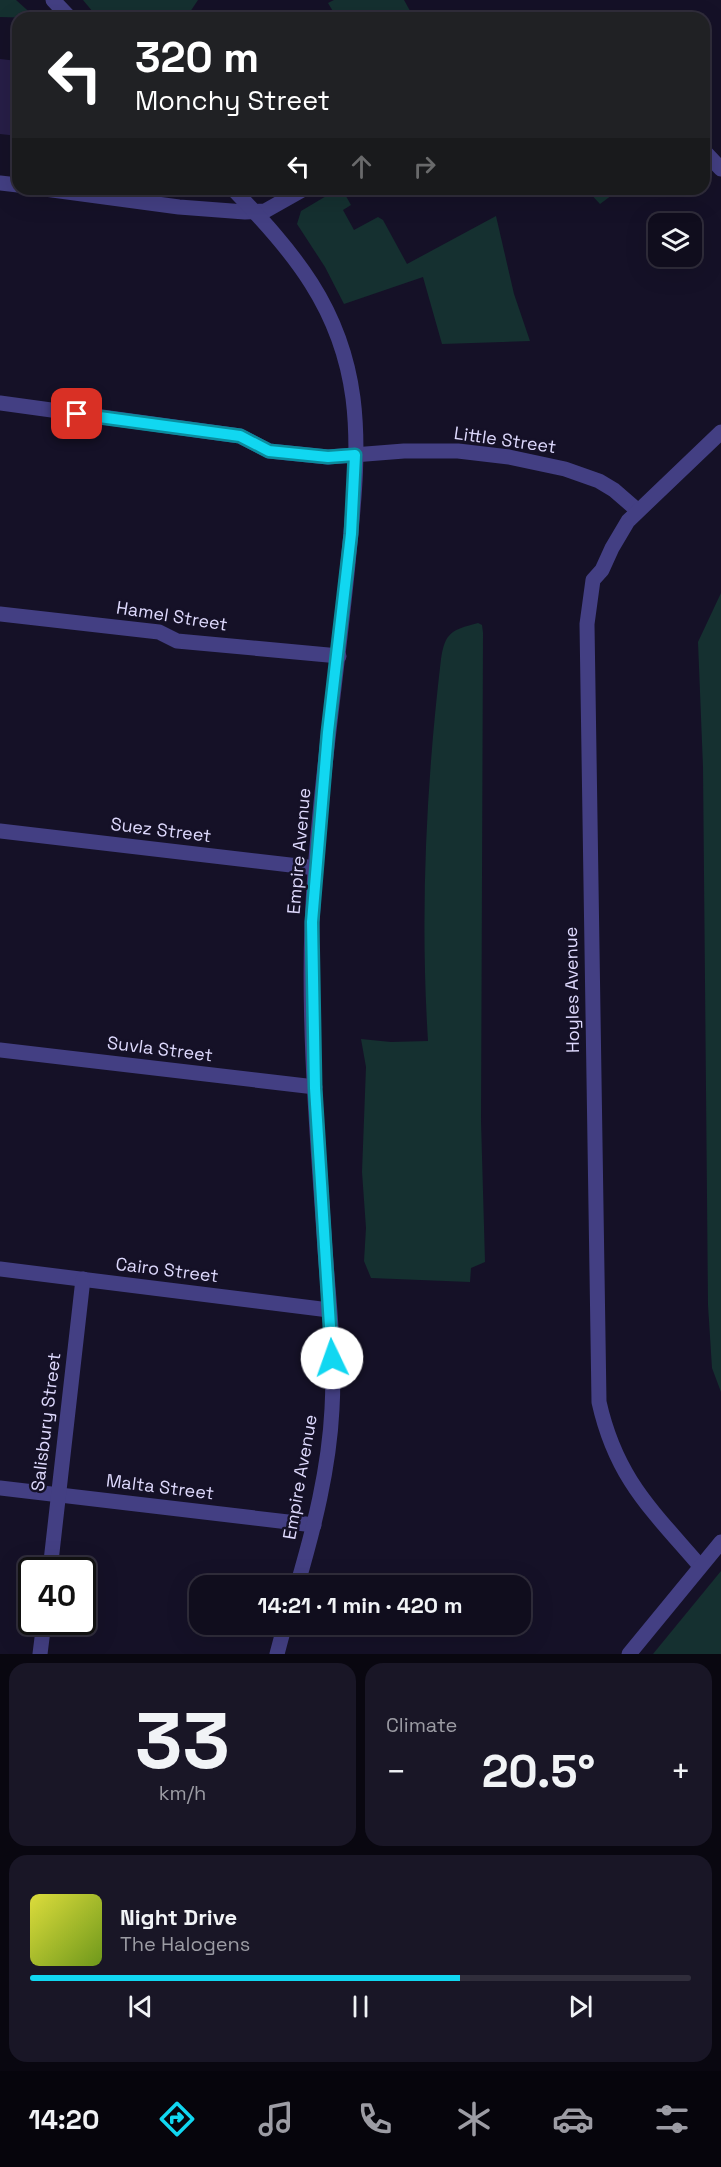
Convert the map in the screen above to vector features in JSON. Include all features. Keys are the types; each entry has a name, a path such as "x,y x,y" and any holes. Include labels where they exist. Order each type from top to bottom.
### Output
{"street":[{"path":"53,0 64,12"},
{"path":"710,157 721,169"},
{"path":"89,195 178,207 256,212 273,207 294,195"},
{"name":"Empire Avenue","path":"240,195 309,276 332,321 344,356 353,397 355,455 351,534 339,656 328,732 316,868 312,960 315,1088 332,1344 332,1411 329,1444 314,1525 300,1575"},
{"name":"Little Street","path":"0,404 240,436 269,451 328,457 404,451 458,451 538,462 599,481 614,490 637,510"},
{"name":"Hoyles Avenue","path":"700,1566 637,1493 626,1476 606,1428 597,1388 588,613 593,580 602,570 619,535 637,510 721,432"},
{"name":"Hamel Street","path":"0,614 159,632 177,641 339,656"},
{"name":"Suez Street","path":"0,831 316,868"},
{"name":"Suvla Street","path":"0,1050 315,1088"},
{"name":"Cairo Street","path":"0,1269 329,1310"},
{"name":"Salisbury Street","path":"51,1557 83,1279"},
{"name":"Malta Street","path":"0,1488 314,1525"},
{"path":"629,1654 721,1542"},
{"path":"40,1654 42,1635"},
{"path":"277,1654 282,1635"}],"green space":[{"path":"0,0 16,0 29,12 12,12 12,17 0,17"},
{"path":"83,0 198,0 190,12 93,12"},
{"path":"334,0 404,0 411,12 333,12 328,3"},
{"path":"328,195 345,195 351,205 343,210 354,230 378,217 383,220 407,264 496,216 514,294 530,341 442,344 423,277 344,304 325,267 297,224 301,211"},
{"path":"592,195 603,197 612,195 600,204"},
{"path":"721,593 721,1392 712,1368 708,1305 703,767 698,642"},
{"path":"478,623 482,625 483,633 481,1121 485,1262 471,1268 470,1282 371,1278 364,1261 366,1228 362,1172 366,1067 361,1039 391,1042 428,1041 425,945 426,850 441,659 445,643 451,634 456,630"},
{"path":"721,1571 721,1654 653,1654"}],"building":[{"path":"0,59 12,60 12,135 0,134"}],"route":[{"path":"77,414 240,436 269,451 328,457 355,455 351,534 339,656 328,732 312,922 315,1088 332,1358"}]}
